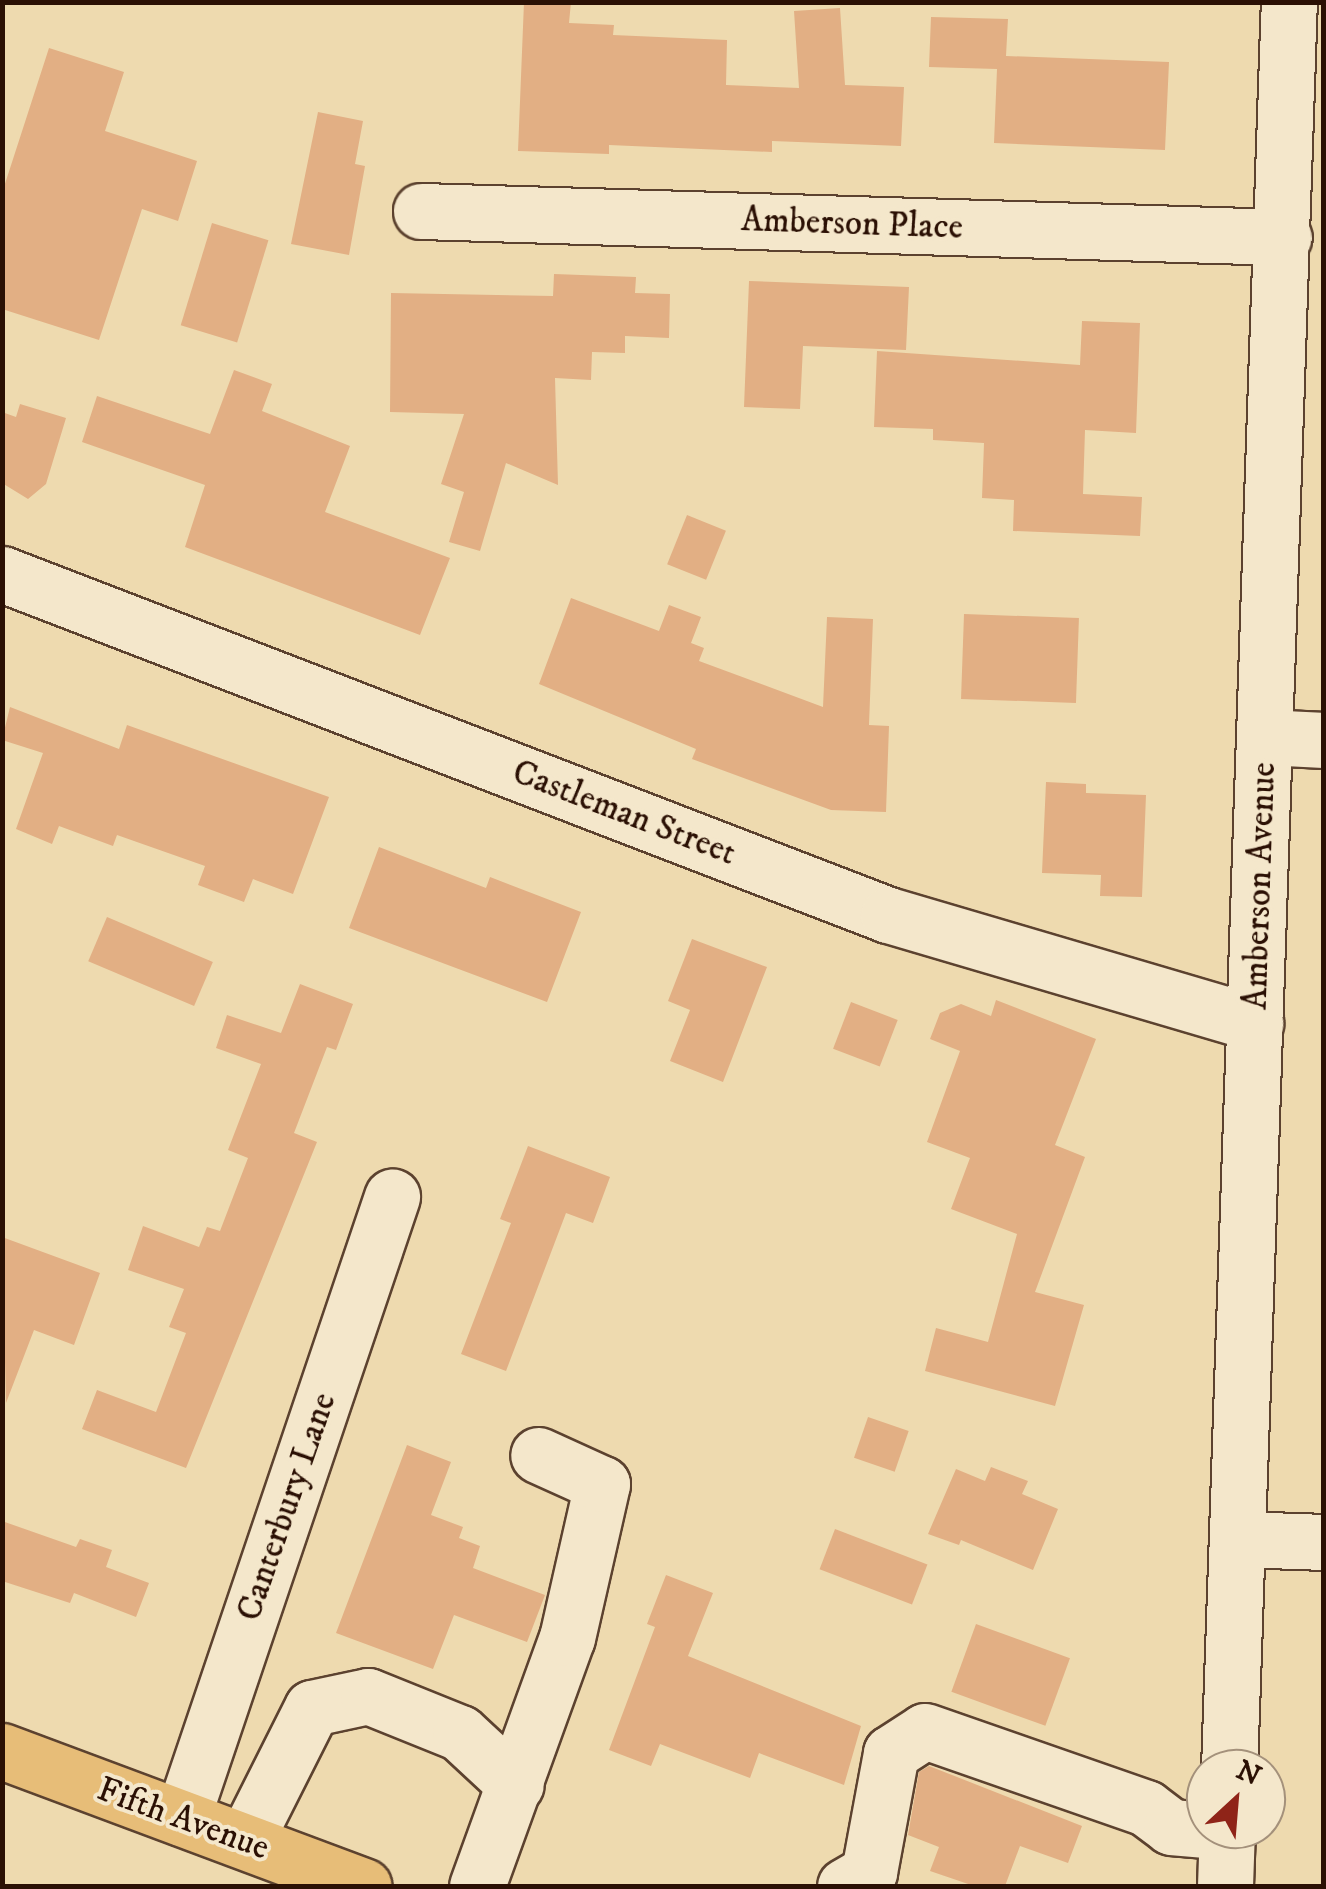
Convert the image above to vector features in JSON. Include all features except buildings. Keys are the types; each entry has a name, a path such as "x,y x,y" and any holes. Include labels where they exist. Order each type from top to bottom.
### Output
{"highway":[{"name":"Fifth Avenue","path":"2,1751 364,1886"}],"street":[{"name":"Amberson Avenue","path":"1231,1749 1289,2"},
{"name":"Amberson Place","path":"421,211 1284,237"},
{"name":"Castleman Street","path":"2,574 888,915 1255,1023"},
{"path":"1265,737 1324,740"},
{"name":"Canterbury Lane","path":"182,1818 392,1197"},
{"path":"477,1886 567,1638 602,1484 538,1455"},
{"path":"1239,1539 1324,1542"},
{"path":"245,1841 312,1708 368,1696 460,1733 516,1786"},
{"path":"846,1886 869,1872 891,1753 925,1732 1146,1808 1171,1827 1186,1828"},
{"path":"1225,1886 1226,1849"}]}
